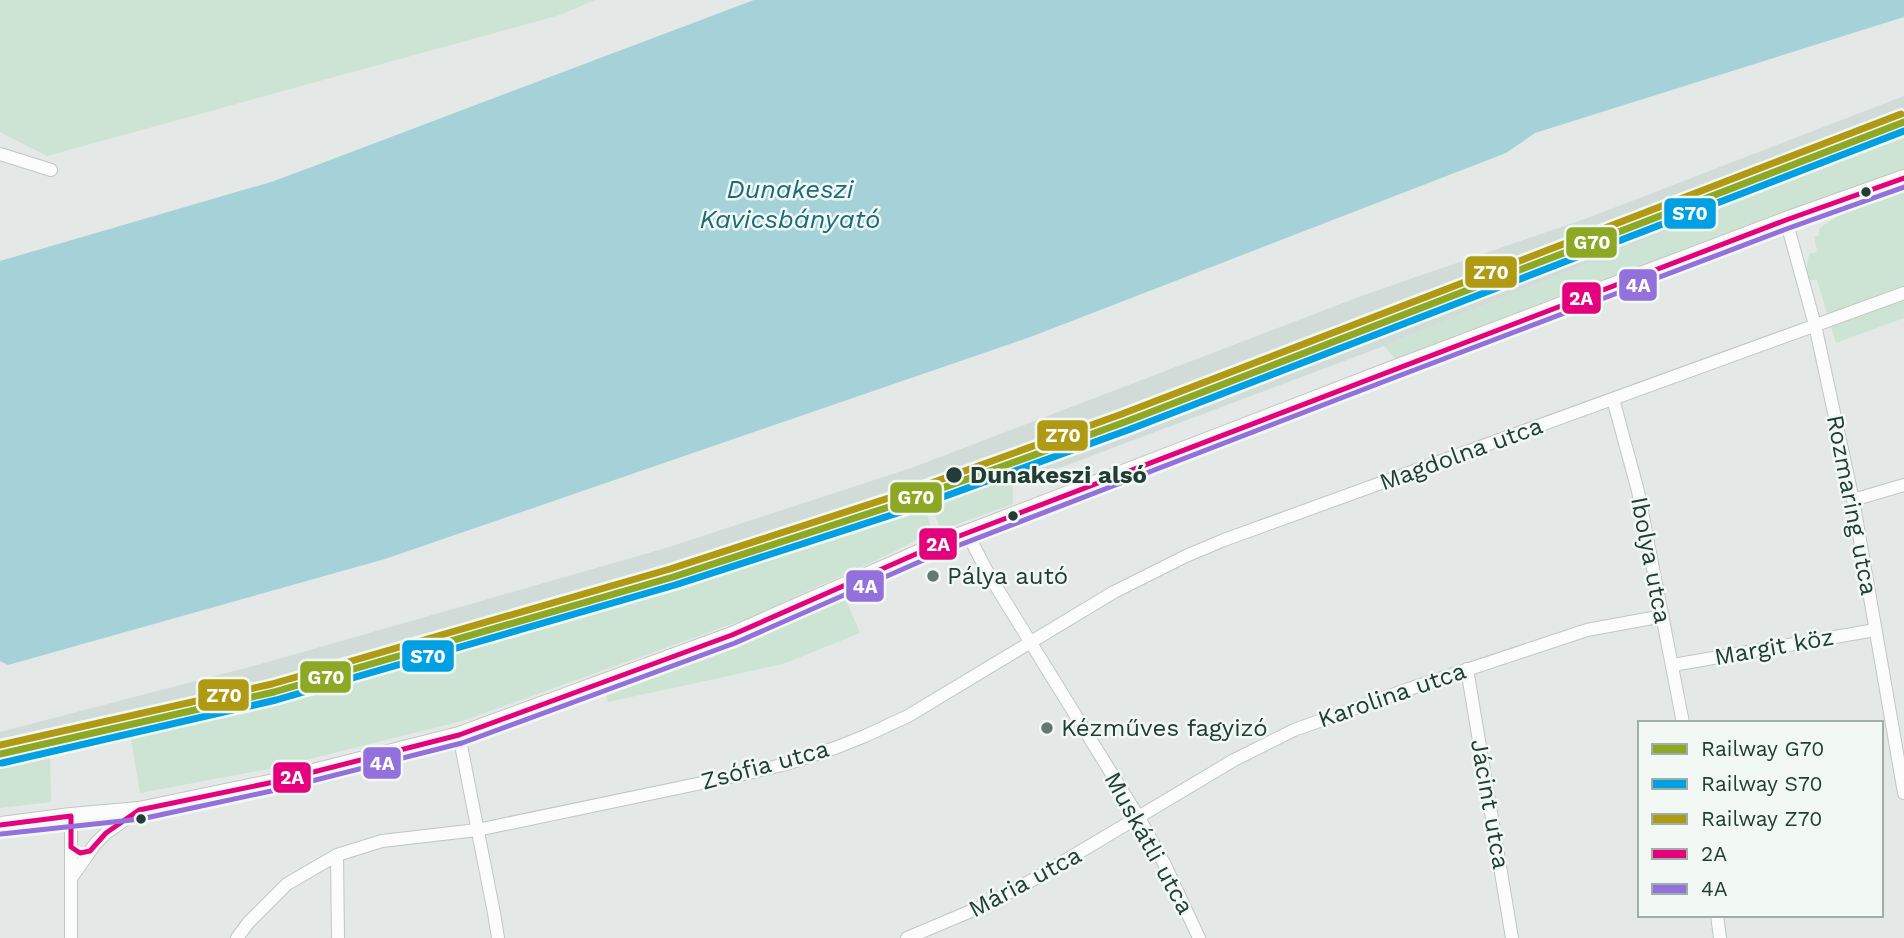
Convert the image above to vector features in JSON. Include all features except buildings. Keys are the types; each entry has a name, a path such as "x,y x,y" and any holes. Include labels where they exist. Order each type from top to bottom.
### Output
{"street":[{"path":"0,146 27,163"},
{"path":"0,153 51,170"},
{"path":"0,825 139,810 274,782 459,735 732,635 967,533 1786,220 1904,178"},
{"name":"Rozmaring utca","path":"1786,220 1815,325 1853,500 1904,793"},
{"name":"Magdolna utca","path":"1031,643 1114,592 1224,540 1904,293"},
{"name":"Ibolya utca","path":"1613,399 1638,491 1683,721"},
{"path":"1853,500 1904,485"},
{"name":"Muskátli utca","path":"967,533 989,575 1139,818 1165,865 1199,938"},
{"name":"Karolina utca","path":"1139,818 1234,760 1294,730 1587,630 1663,616"},
{"name":"Margit köz","path":"1673,665 1875,630"},
{"name":"Zsófia utca","path":"237,938 247,923 288,884 337,855 382,841 477,830 786,764 835,748 908,716 1031,643"},
{"name":"Jácint utca","path":"1467,669 1512,938"},
{"path":"459,735 498,938"},
{"path":"71,878 106,833 139,810"},
{"path":"71,816 71,938"},
{"name":"Mária utca","path":"907,938 990,903 1139,818"},
{"path":"71,847 80,853 90,851"},
{"path":"337,855 338,938"},
{"path":"1717,917 1720,938"}],"shaded area":[{"path":"1904,96 1904,134 1384,346 1062,467 674,585 130,733 50,754 0,763 0,732 261,664 666,548 914,467 1364,295 1593,216"}],"green space":[{"path":"0,0 595,0 560,15 47,156 0,132"},
{"path":"1904,134 1904,176 1396,359 1384,346"},
{"path":"1904,191 1904,318 1836,343 1817,280 1805,280 1809,254 1817,252 1814,237 1819,235 1819,229 1828,222"},
{"path":"1013,482 1013,504 941,530 932,507"},
{"path":"925,509 933,532 757,615 462,721 274,768 140,793 130,733 674,585"},
{"path":"846,600 860,633 783,664 608,702 604,690 723,649"},
{"path":"50,754 51,802 0,808 0,763"}],"water":[{"name":"Dunakeszi Kavicsbányató","path":"754,0 1904,0 1904,17 1535,133 1506,153 1033,336 385,559 8,665 0,661 0,261 271,182"}],"rail line":[{"name":"Z70","path":"0,745 272,684 670,569 898,495 1122,414 1901,114"},
{"name":"G70","path":"0,754 274,692 673,577 901,503 1125,422 1904,122"},
{"name":"S70","path":"2,763 276,700 675,585 904,511 1128,430 1904,131"}],"transit line":[{"name":"2A","path":"0,825 71,816 71,847 80,853 90,851 106,833 139,810 274,782 459,735 732,635 941,543 1786,220 1904,178"},
{"name":"4A","path":"1,834 141,819 276,790 462,743 735,643 944,551 1388,380 1904,187"}],"place":[{"name":"Dunakeszi alsó","path":"954,475"},
{"name":"Pálya autó","path":"933,576"},
{"name":"Kézműves fagyizó","path":"1047,728"}]}
